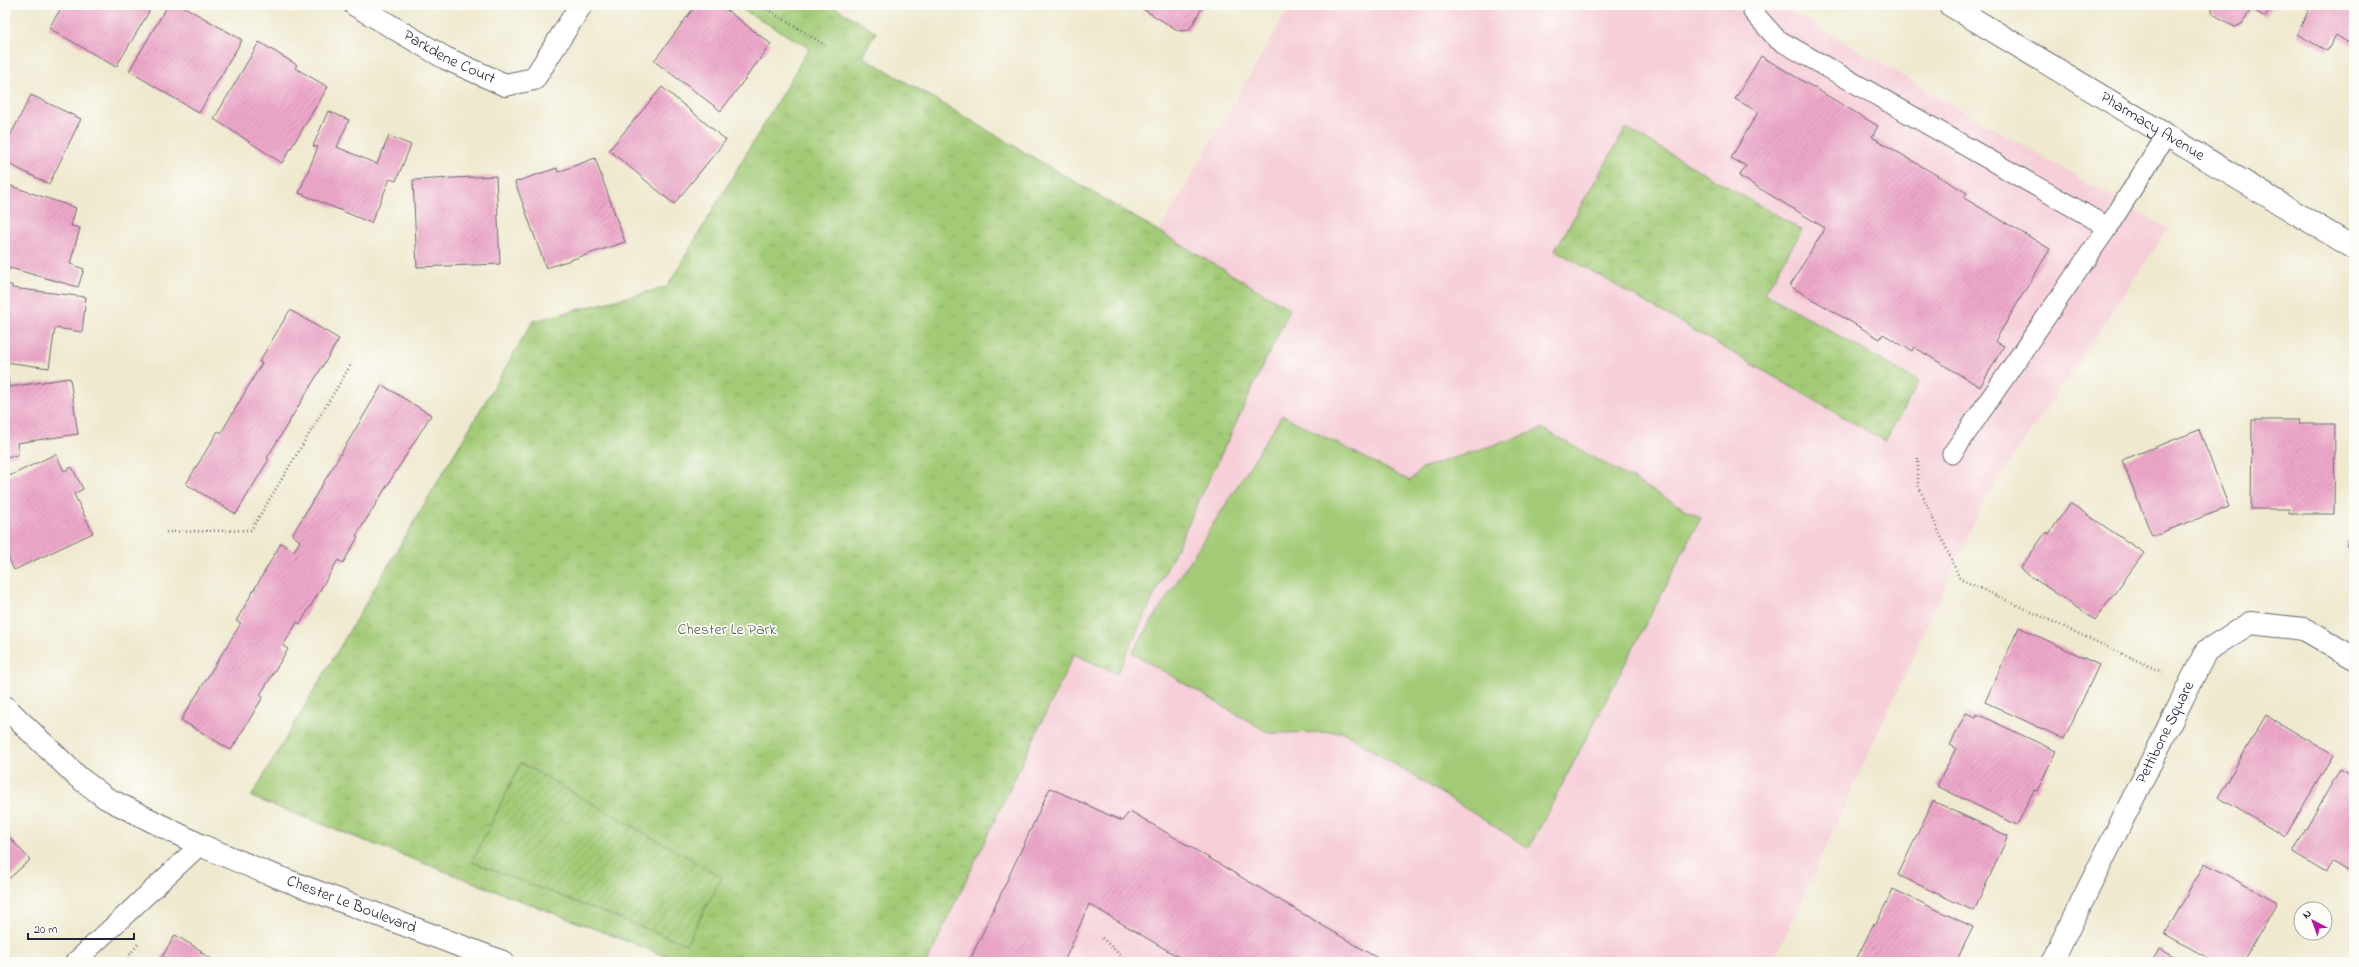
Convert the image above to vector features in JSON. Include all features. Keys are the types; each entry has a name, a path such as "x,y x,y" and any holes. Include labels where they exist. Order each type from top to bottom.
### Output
{"street":[{"name":"Parkdene Court","path":"355,5 445,58 505,85 534,79 581,5"},
{"name":"Pharmacy Avenue","path":"1950,5 2354,248"},
{"name":"Pettibone Square","path":"2052,962 2206,651 2250,623 2304,629 2354,658"},
{"name":"Chester Le Boulevard","path":"5,707 78,777 106,798 200,844 262,871 503,962"}],"lane":[{"path":"1752,5 1754,12 1777,39 2108,227"},
{"path":"1952,454 2108,227 2166,136"},
{"path":"76,962 200,844"}],"path":[{"path":"760,5 825,45"},
{"path":"166,532 251,530 352,363"},
{"path":"1918,458 1918,485 1960,579 2189,684"},
{"path":"1102,938 1128,962"},
{"path":"361,962 363,956"}],"shaded area":[{"path":"1291,5 1780,5 2168,229 1985,499 1773,962 927,962 1074,654 1117,674 1290,309 1159,232"}],"green space":[{"name":"Chester Le Park","path":"735,5 831,5 876,32 862,56 1290,309 1117,674 1074,654 927,962 681,962 251,797 533,321 667,287 809,48"},
{"path":"1626,128 1802,230 1765,293 1919,382 1885,441 1555,250"},
{"path":"1282,415 1410,481 1422,468 1543,429 1701,518 1529,848 1343,732 1269,733 1132,653"},
{"path":"521,763 722,877 686,944 472,862"}],"building":[{"path":"63,5 153,5 116,67 49,28"},
{"path":"168,5 181,5 242,40 199,113 129,71"},
{"path":"696,5 720,5 771,44 721,111 654,61"},
{"path":"1136,5 1204,5 1189,30 1179,31"},
{"path":"2211,5 2272,5 2265,17 2251,9 2242,24 2235,27 2213,14"},
{"path":"2311,5 2354,5 2354,42 2352,45 2336,35 2327,51 2297,34"},
{"path":"259,42 297,65 295,68 328,87 282,163 214,119"},
{"path":"1761,56 1878,126 1872,137 1967,193 1964,198 2050,249 1995,341 2004,346 1980,387 1914,347 1912,351 1883,334 1880,339 1790,286 1825,228 1739,176 1746,166 1731,158 1758,112 1735,99"},
{"path":"662,87 726,140 674,204 609,150"},
{"path":"31,95 81,119 49,184 5,162 5,146"},
{"path":"328,111 349,120 337,147 377,164 389,136 411,145 396,181 390,179 371,223 299,193 318,147 313,146"},
{"path":"595,158 625,242 546,268 515,182 557,168 558,172"},
{"path":"496,176 500,264 417,267 413,180"},
{"path":"5,184 76,208 71,226 80,228 70,264 84,269 78,287 10,268 9,270 5,269"},
{"path":"5,284 12,285 12,288 86,297 82,332 55,328 49,368 5,362"},
{"path":"290,310 339,339 267,458 269,459 236,514 186,484 218,431 221,433 262,363 259,362"},
{"path":"8,375 9,387 70,378 78,434 17,443 18,455 5,457 5,376"},
{"path":"382,385 431,415 356,536 358,537 343,563 338,560 300,624 297,622 283,646 288,649 260,695 263,697 231,750 181,720 241,623 236,621 281,543 294,551 300,541 292,535"},
{"path":"2252,420 2299,420 2298,424 2335,424 2334,514 2289,514 2289,509 2251,509"},
{"path":"2199,430 2229,507 2152,536 2122,460"},
{"path":"56,454 64,471 72,467 83,489 74,494 93,533 14,570 5,551 5,478"},
{"path":"2070,503 2144,553 2095,620 2020,569 2046,532 2049,534"},
{"path":"2354,526 2354,548 2346,545"},
{"path":"2019,627 2099,665 2064,739 1985,702"},
{"path":"1966,713 1976,717 1977,714 2056,751 2037,791 2034,790 2017,825 1937,786 1956,748 1950,745"},
{"path":"2266,715 2333,755 2285,837 2218,797"},
{"path":"2340,769 2354,777 2354,875 2332,862 2326,872 2293,852"},
{"path":"1050,788 1122,821 1130,811 1384,962 1187,962 1089,904 1064,962 969,962"},
{"path":"1933,801 2008,836 1974,911 1898,875"},
{"path":"5,832 30,860 5,882"},
{"path":"2205,863 2277,903 2243,962 2215,962 2165,934"},
{"path":"1893,889 1973,927 1956,962 1855,962"},
{"path":"175,935 202,951 200,952 216,962 159,962"},
{"path":"2159,949 2182,962 2152,962"}]}
